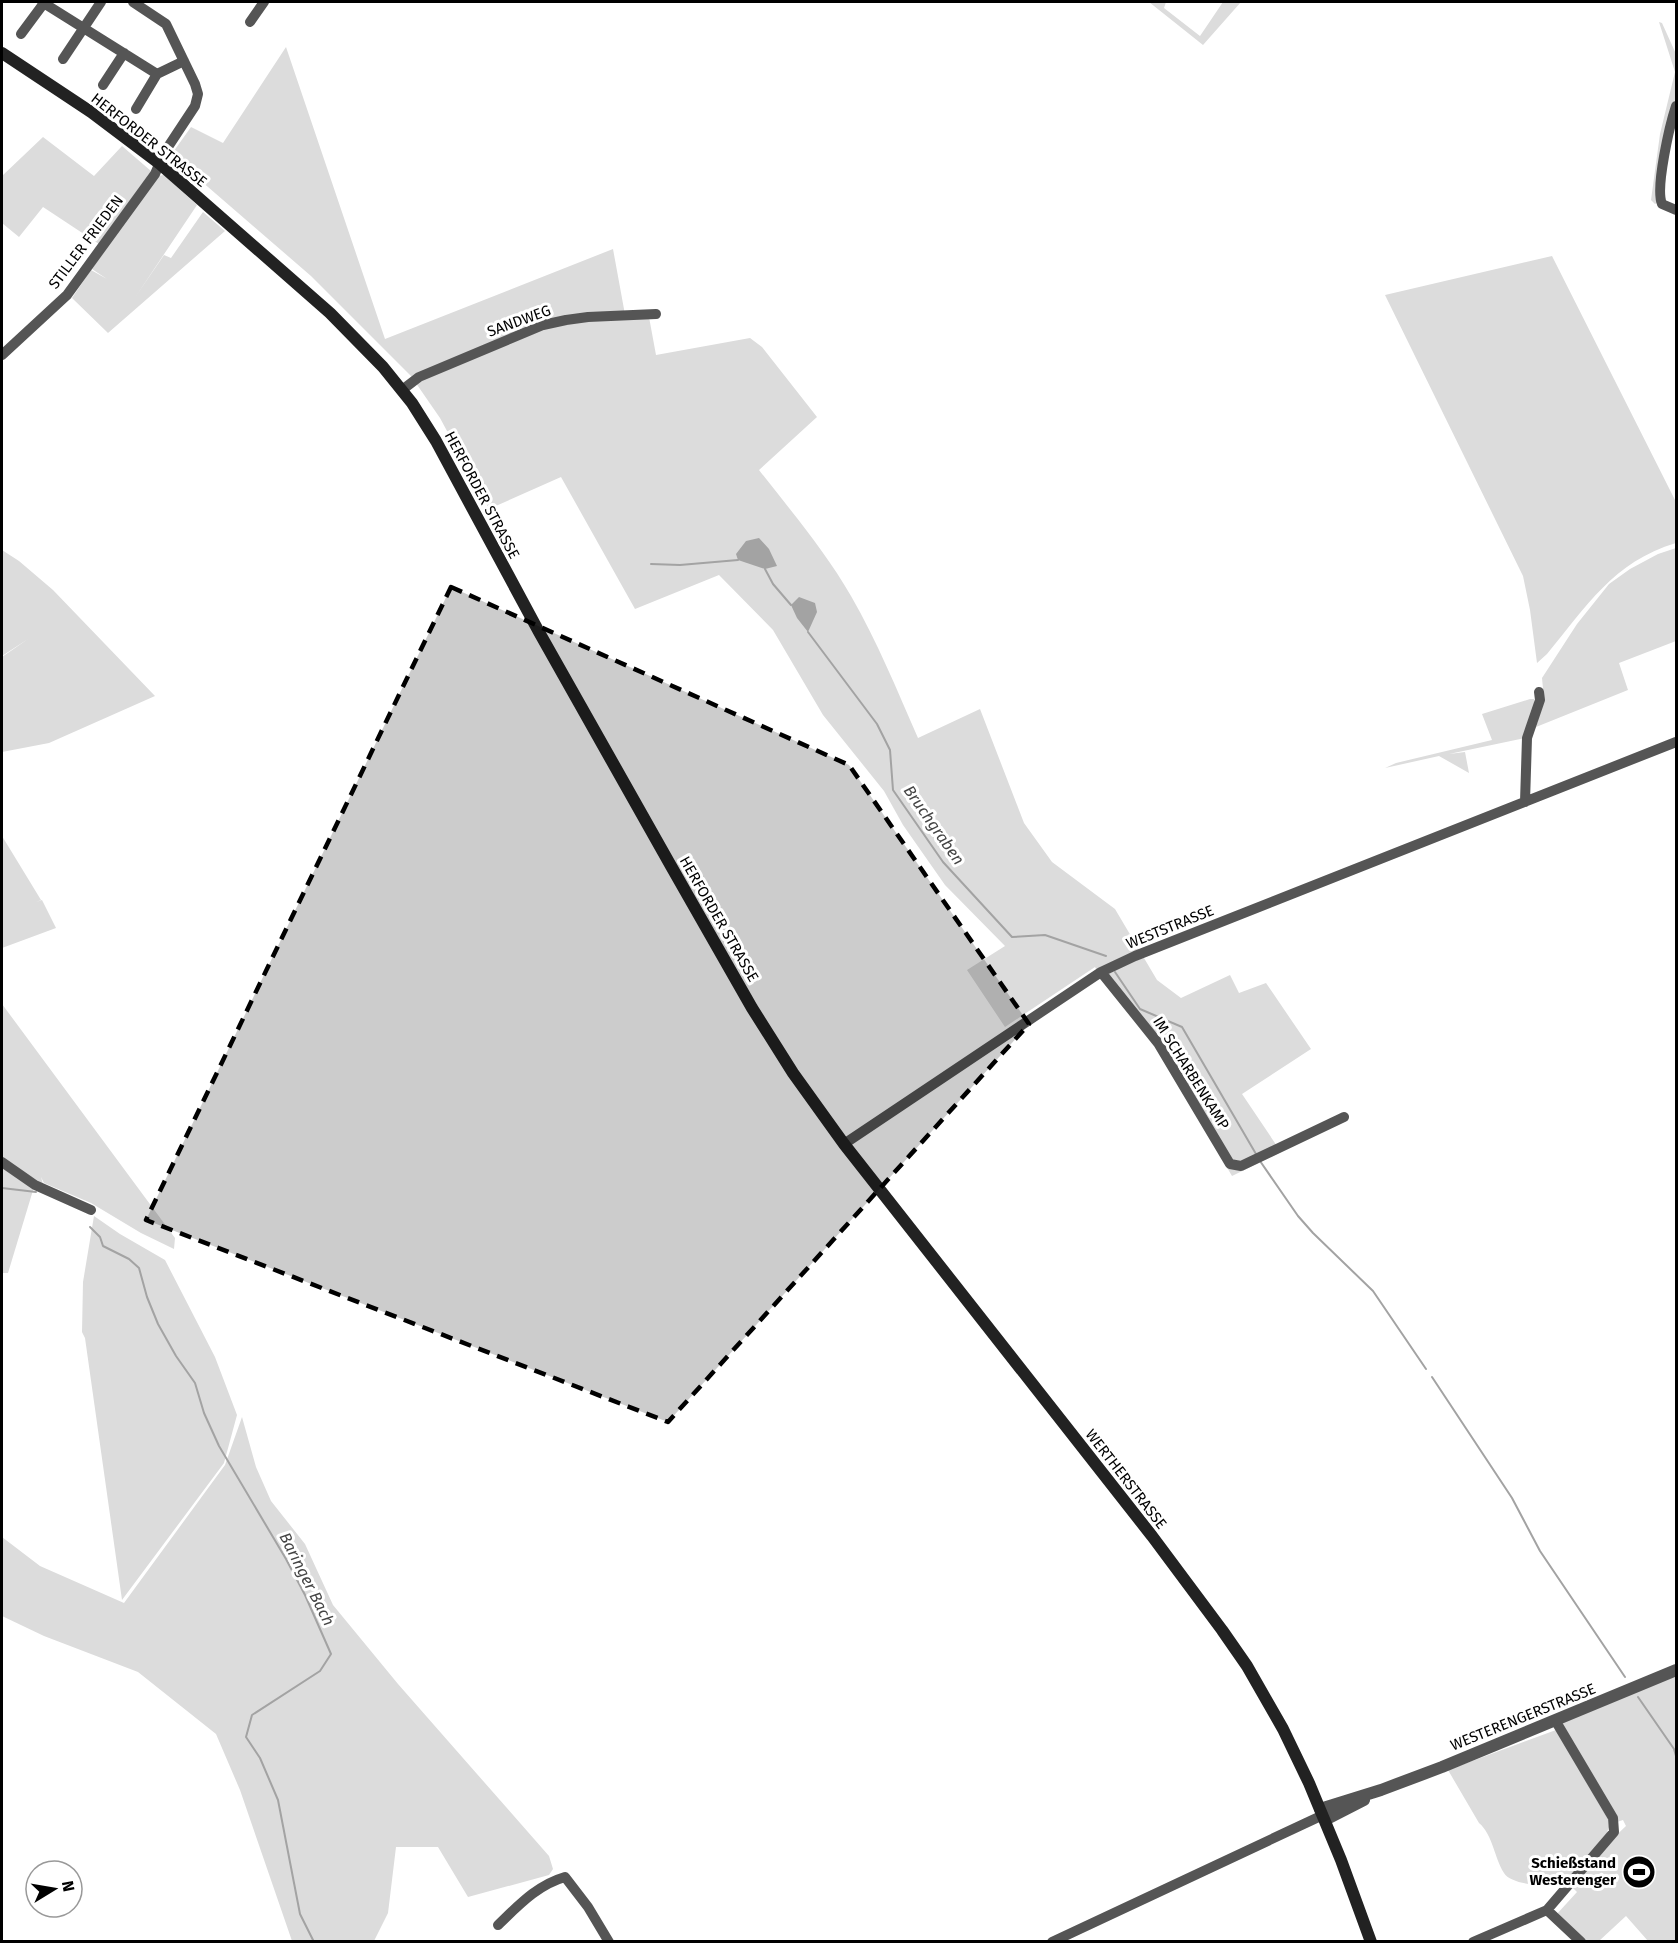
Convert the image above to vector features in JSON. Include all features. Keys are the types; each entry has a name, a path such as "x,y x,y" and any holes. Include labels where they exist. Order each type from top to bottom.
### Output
{"main road":[{"name":"HERFORDER STRASSE","path":"2,53 92,112 160,164 330,313 383,367 402,390 436,441 544,641 647,824 752,1008 793,1073"},
{"name":"WERTHERSTRASSE","path":"793,1073 844,1144 1110,1481 1222,1630 1270,1705 1323,1815 1371,1941"}],"street":[{"path":"21,34 43,2 157,74"},
{"path":"63,58 101,2"},
{"name":"STILLER FRIEDEN","path":"2,355 67,295 155,174 164,153 197,102 198,94 195,84 166,24 133,2"},
{"path":"250,22 264,2"},
{"path":"103,85 124,53"},
{"path":"136,109 157,74 184,61"},
{"path":"1677,106 1666,152 1660,193 1662,204 1677,210"},
{"name":"SANDWEG","path":"402,390 419,377 543,325 566,320 656,314"},
{"path":"1526,802 1527,738 1540,700 1539,692"},
{"name":"WESTSTRASSE","path":"844,1144 1101,972 1135,956 1677,742"},
{"name":"IM SCHARBENKAMP","path":"1101,972 1158,1043 1230,1164 1241,1166 1344,1117"},
{"path":"2,1162 35,1185 91,1210"},
{"name":"WESTERENGERSTRASSE","path":"1052,1941 1323,1815 1677,1670"},
{"path":"1473,1941 1547,1910 1614,1832 1613,1818 1555,1720"},
{"path":"498,1925 528,1897 553,1880 565,1877 588,1906 609,1941"},
{"path":"1547,1910 1581,1941"}],"highlighted area":[{"path":"451,587 849,765 1029,1024 668,1422 146,1220"}],"shaded area":[{"path":"1149,2 1166,2 1164,8 1200,36 1223,2 1241,2 1203,45"},
{"path":"1659,22 1662,23 1676,54 1676,97 1670,115 1658,202 1655,204 1651,200 1660,134 1675,72"},
{"path":"286,47 385,339 613,249 626,320 649,317 656,355 750,338 762,347 817,417 759,470 841,579 878,648 918,738 980,709 1024,823 1052,862 1115,909 1157,980 1181,998 1230,975 1239,993 1266,983 1311,1049 1242,1094 1281,1152 1232,1176 1155,1045 1095,967 1005,1027 967,970 1005,946 945,885 903,825 884,791 823,715 773,630 719,575 635,609 561,477 489,509 440,418 411,376 311,276 171,155 191,127 223,143"},
{"path":"43,137 94,176 122,146 151,171 99,244 43,207 19,237 2,223 2,176"},
{"path":"164,175 197,205 136,296 164,255 171,258 203,212 225,231 108,333 72,298 91,270 107,279 92,269 157,176"},
{"path":"1552,256 1676,502 1676,543 1654,551 1618,574 1589,603 1537,663 1523,576 1385,295"},
{"path":"759,538 769,549 777,566 765,569 738,560 736,554 746,541"},
{"path":"1676,548 1676,641 1619,663 1628,690 1536,727 1544,699 1542,678 1577,624 1609,584 1630,569 1658,554"},
{"path":"2,550 19,561 53,590 155,696 49,743 2,752 2,657 28,639 2,656"},
{"path":"799,597 815,603 817,612 808,632 797,618 791,605"},
{"path":"1534,699 1535,707 1525,738 1449,754 1465,752 1469,773 1439,756 1385,768 1396,763 1492,740 1482,714"},
{"path":"2,836 41,900 36,902 42,900 56,928 2,948"},
{"path":"2,1004 175,1238 174,1249 141,1233 91,1203 44,1183 41,1177 43,1184 2,1159"},
{"path":"2,1167 34,1187 8,1273 2,1273"},
{"path":"94,1216 165,1260 215,1357 237,1415 224,1463 122,1600 85,1338 82,1332 83,1282"},
{"path":"242,1417 256,1467 271,1501 305,1544 333,1605 398,1684 549,1856 553,1869 549,1875 468,1897 438,1847 396,1847 388,1913 374,1941 292,1941 240,1790 216,1734 138,1672 44,1636 2,1616 2,1537 40,1566 124,1603 225,1465"},
{"path":"1676,1675 1676,1941 1648,1941 1626,1916 1599,1941 1585,1941 1556,1915 1577,1892 1571,1886 1605,1846 1626,1826 1623,1820 1617,1822 1561,1723"},
{"path":"1556,1730 1608,1819 1609,1827 1606,1835 1565,1881 1543,1885 1515,1881 1504,1873 1484,1828 1448,1770"}],"waterway":[{"name":"Bruchgraben","path":"651,564 680,565 738,560"},
{"path":"765,569 773,584 791,605"},
{"name":"Bruchgraben","path":"808,632 877,724 890,750 893,790 943,862 1012,937 1045,935 1106,956"},
{"path":"1115,972 1140,1009 1182,1027 1256,1154"},
{"path":"1260,1161 1298,1216 1373,1291 1426,1369"},
{"name":"Baringer Bach","path":"2,1188 36,1192"},
{"name":"Baringer Bach","path":"90,1227 100,1237 103,1246 129,1259 139,1268 158,1324 195,1383 204,1413 219,1446 286,1559 331,1654 320,1671 252,1715 246,1737 260,1758 278,1800 300,1914 314,1942"},
{"path":"1432,1377 1512,1498 1540,1551 1625,1677"},
{"path":"1638,1697 1674,1749 1676,1756"}],"place":[{"name":"Schießstand Westerenger","path":"1639,1872"}]}
